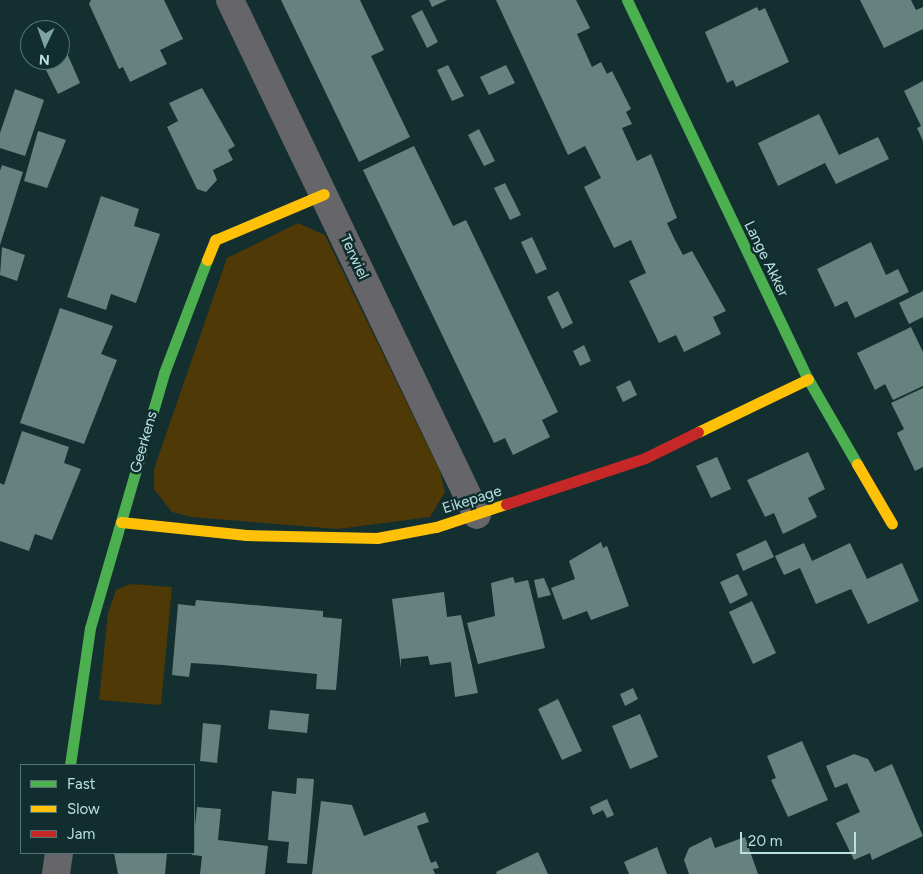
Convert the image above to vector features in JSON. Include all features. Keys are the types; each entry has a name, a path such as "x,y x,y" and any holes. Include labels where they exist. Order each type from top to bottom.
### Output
{"street":[{"name":"Terwiel","path":"230,0 476,514"},
{"name":"Lange Akker","path":"627,0 808,379 892,524"},
{"name":"Geerkens","path":"70,764 85,650 164,373 215,240 324,194"},
{"name":"Eikepage","path":"121,522 246,536 377,538 476,514 645,458 808,379"},
{"path":"56,874 59,854"}],"shaded area":[{"path":"298,223 325,235 440,471 445,492 430,517 338,529 191,517 172,512 154,489 154,469 227,258"},
{"path":"130,584 172,587 161,705 99,700 108,613 116,590"}],"building":[{"path":"91,0 164,0 183,39 160,50 167,64 130,82 123,67 119,69 89,4"},
{"path":"281,0 360,0 384,50 371,56 410,137 359,162"},
{"path":"429,0 447,0 432,7"},
{"path":"496,0 576,0 590,28 577,34 592,67 601,62 607,74 612,71 631,109 626,112 632,124 622,128 637,161 651,154 677,218 667,223 674,238 683,255 692,251 726,311 713,317 721,334 684,352 676,335 659,343 629,281 646,273 631,240 614,248 584,187 601,178 585,146 568,155"},
{"path":"860,0 911,0 916,10 923,7 923,29 884,48"},
{"path":"757,7 759,11 765,8 789,62 736,87 733,80 727,83 705,32"},
{"path":"422,10 438,42 427,48 411,16"},
{"path":"70,60 80,83 58,94 46,70 70,70"},
{"path":"448,65 464,96 452,101 437,70"},
{"path":"506,65 515,83 489,95 480,77"},
{"path":"923,81 923,141 917,128 921,126 904,91"},
{"path":"202,88 235,146 228,150 233,160 213,170 217,180 206,192 197,189 167,127 178,121 169,103"},
{"path":"15,89 44,100 25,156 0,148 0,133"},
{"path":"819,114 839,155 878,137 889,159 836,184 825,163 778,186 758,143"},
{"path":"479,129 495,161 484,166 468,135"},
{"path":"38,131 66,140 47,188 24,181"},
{"path":"414,146 453,226 466,220 558,412 542,420 550,437 513,455 505,438 494,443 363,170"},
{"path":"2,165 23,172 0,245 0,171"},
{"path":"505,183 521,215 510,220 494,188"},
{"path":"101,196 139,209 134,226 160,234 136,303 111,294 106,310 67,297"},
{"path":"532,237 547,269 536,274 521,242"},
{"path":"871,242 886,275 898,269 909,292 855,318 847,301 835,307 817,269"},
{"path":"2,247 25,255 17,281 0,275"},
{"path":"558,291 573,323 562,329 547,297"},
{"path":"923,291 923,317 909,324 899,303"},
{"path":"60,308 113,326 101,354 117,360 84,444 20,423"},
{"path":"911,327 923,352 923,386 893,400 885,384 875,390 857,353"},
{"path":"584,345 591,361 580,366 573,351"},
{"path":"630,380 637,395 623,402 616,387"},
{"path":"923,388 923,467 915,471 897,433 904,429 891,403"},
{"path":"22,431 69,447 64,463 81,469 52,540 35,534 29,551 0,541 0,483 4,485"},
{"path":"808,452 825,489 808,498 817,517 783,534 774,513 765,517 747,480"},
{"path":"717,457 731,489 711,498 696,466"},
{"path":"766,540 774,557 743,571 736,554"},
{"path":"601,542 603,548 607,546 629,606 591,620 587,611 563,620 551,588 575,579 569,561"},
{"path":"804,543 812,561 850,543 867,579 902,563 919,601 868,624 851,589 816,604 800,568 784,575 775,556"},
{"path":"738,574 748,595 730,604 720,582"},
{"path":"513,577 515,583 528,580 545,648 478,664 467,623 495,616 491,583"},
{"path":"544,578 551,595 538,598 534,580"},
{"path":"444,592 447,617 461,615 478,693 455,697 451,662 430,665 428,656 401,659 401,669 392,599"},
{"path":"196,600 323,611 323,617 342,619 336,690 316,689 317,674 223,665 191,663 189,677 172,675 178,604 195,606"},
{"path":"752,601 776,653 753,664 729,612"},
{"path":"633,688 638,699 625,706 620,694"},
{"path":"558,699 582,751 562,760 538,709"},
{"path":"270,710 309,714 307,733 268,729"},
{"path":"640,714 658,757 630,769 612,726"},
{"path":"203,723 221,725 217,763 200,761"},
{"path":"802,741 828,800 788,817 771,780 776,778 767,756"},
{"path":"854,754 868,759 875,772 892,764 923,836 872,860 870,853 854,860 836,823 860,812 847,783 835,788 826,766"},
{"path":"297,778 314,779 307,864 287,863 289,842 268,840 272,791 296,794"},
{"path":"607,799 614,815 607,818 603,810 593,815 590,807"},
{"path":"321,801 352,805 364,836 425,812 429,822 417,826 431,863 436,861 439,868 433,869 435,874 312,874"},
{"path":"197,807 221,809 218,840 268,846 265,874 200,874 202,856 192,855 195,854"},
{"path":"711,837 715,848 745,837 758,874 689,874 684,860 689,848"},
{"path":"657,847 667,874 629,874 624,862"},
{"path":"538,852 548,874 497,874 496,872"},
{"path":"114,854 167,854 165,874 118,874"}],"traffic: fast":[{"path":"627,0 808,379 857,464"},
{"path":"70,764 90,628 164,373 207,260"}],"traffic: slow":[{"path":"207,260 215,240 324,194"},
{"path":"698,432 808,379"},
{"path":"857,464 892,524"},
{"path":"121,522 246,535 377,538 436,527 506,504"}],"traffic: jam":[{"path":"506,504 645,458 698,432"}]}
